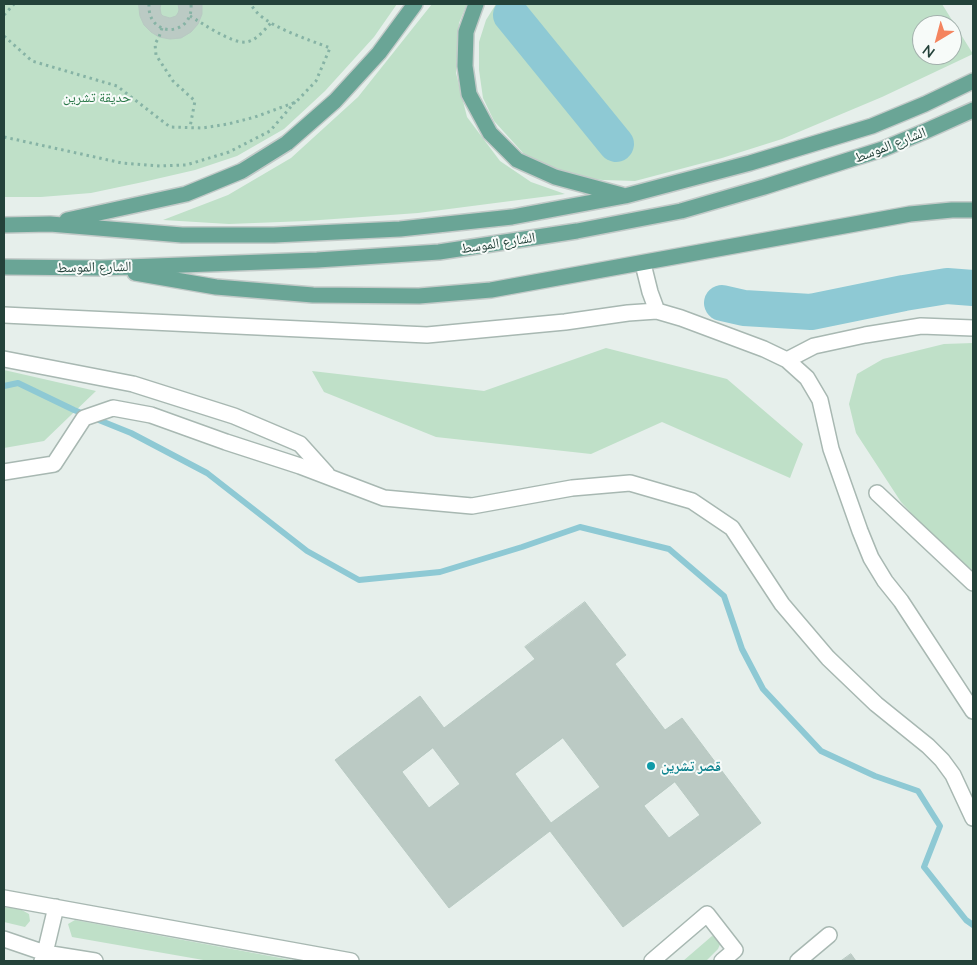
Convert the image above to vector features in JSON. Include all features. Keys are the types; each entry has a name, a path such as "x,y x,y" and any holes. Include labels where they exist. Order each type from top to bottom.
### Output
{"main road":[{"path":"50,224 186,194 242,171 257,162 288,143 335,102 380,53 415,4"},
{"path":"476,4 466,32 465,66 469,94 490,133 517,160 554,177 625,196"},
{"name":"الشارع الموسط","path":"4,225 50,224 182,235 274,235 390,230 512,218 625,196 750,163 872,126 973,81"},
{"name":"الشارع الموسط","path":"4,267 102,268 318,260 438,252 559,234 680,211 764,187 883,149 973,110"},
{"path":"102,268 216,287 313,295 419,296 491,290 643,264 910,214 973,210"}],"lane":[{"path":"643,264 657,311"},
{"path":"4,315 428,335 657,311 764,349 787,360 807,378 820,400 831,449 871,558 973,711"},
{"path":"787,360 814,346 865,335 921,326 973,328"},
{"path":"4,359 133,384 234,416 300,444 330,477"},
{"path":"4,472 54,464 84,418 113,408 151,415 300,466 384,498 472,506 572,488 630,483 692,501 732,528 782,604 828,658 876,704 928,746 942,760 953,775 973,818"},
{"path":"877,493 973,583"},
{"path":"4,898 351,961"},
{"path":"47,959 56,907"},
{"path":"652,961 707,914 735,950 722,961"},
{"path":"798,961 829,934"},
{"path":"4,939 47,959 95,961"}],"path":[{"path":"4,15 14,4"},
{"path":"149,4 151,18 156,24 169,30 176,29 187,22 190,16 191,4"},
{"path":"4,136 122,163 160,166 186,165 229,152 270,131 316,81 330,48 270,23 253,10 251,4"},
{"path":"190,16 236,41 247,42 255,38 270,23"},
{"path":"162,28 155,44 156,55 172,81 195,101 190,127"},
{"path":"4,36 32,61 117,86 170,127 202,128 228,124 255,117 296,102"}],"green space":[{"name":"حديقة تشرين","path":"4,4 397,4 374,37 325,91 284,129 237,156 195,170 91,193 41,197 4,197"},
{"path":"432,4 467,4 459,23 456,73 467,117 500,161 531,182 565,194 418,213 306,221 229,224 163,220 228,195 291,158 358,97"},
{"path":"496,4 942,4 949,15 912,15 912,65 950,65 882,97 782,139 722,158 635,181 603,180 571,177 550,169 524,154 494,121 483,98 479,70 479,42 486,20"},
{"path":"962,36 973,54 962,59"},
{"path":"973,343 973,570 951,556 901,502 856,433 849,404 857,374 883,359 944,344"},
{"path":"606,348 727,379 803,444 790,478 662,422 591,454 436,437 324,392 312,371 484,391"},
{"path":"4,370 96,391 44,441 4,448"},
{"path":"4,907 20,909 29,914 30,921 25,927 4,922"},
{"path":"75,920 297,961 209,961 72,937 68,924"},
{"path":"712,936 722,940 718,949 706,961 683,961"}],"building":[{"path":"139,4 161,4 161,14 170,18 178,13 178,4 202,4 202,14 198,24 191,32 181,38 170,39 159,37 144,25 140,16"},
{"name":"قصر تشرين","path":"585,602 626,655 615,664 665,730 682,718 761,823 623,927 550,831 449,908 335,760 420,696 444,728 535,659 525,647","holes":["563,738 600,787 551,823 515,774","433,748 460,784 429,808 402,772","675,782 700,815 669,838 644,806"]},
{"path":"851,954 856,961 841,961"}],"waterway":[{"path":"511,15 616,144"},
{"path":"722,303 744,308 811,312 947,286 973,288"},
{"path":"4,386 18,383 74,410 131,433 207,473 307,551 359,580 440,572 580,527 669,549 724,596 742,649 763,689 821,751 875,776 918,791 940,826 924,867 966,920 973,925"}],"place":[{"name":"قصر تشرين","path":"651,766"}]}
